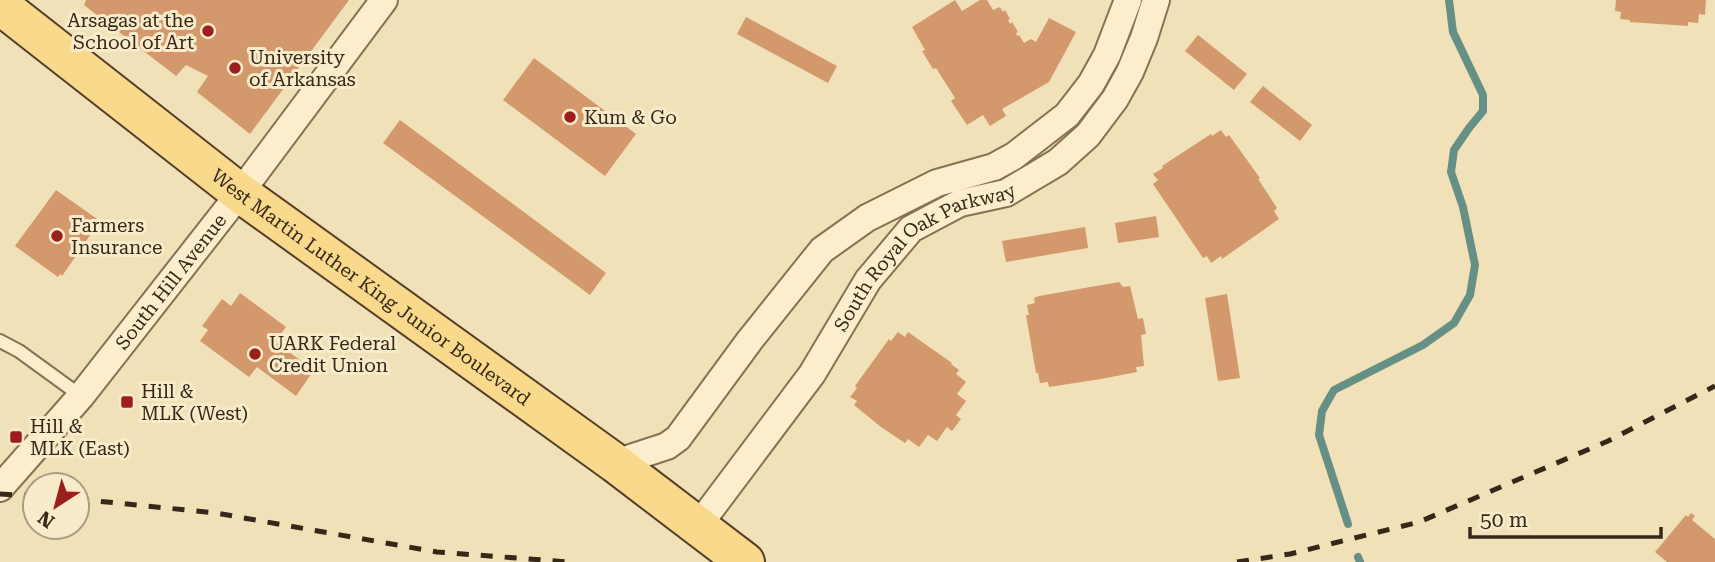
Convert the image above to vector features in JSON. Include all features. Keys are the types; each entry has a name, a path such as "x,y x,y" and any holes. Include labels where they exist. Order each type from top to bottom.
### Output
{"main road":[{"name":"West Martin Luther King Junior Boulevard","path":"0,5 240,193 615,463 745,562"}],"street":[{"name":"South Hill Avenue","path":"0,488 80,396 240,193 384,0"},
{"name":"South Royal Oak Parkway","path":"615,463 667,446 678,438 750,340 822,250 867,218 937,183 994,167 1014,156 1067,115 1091,84 1107,55 1128,0"},
{"name":"South Royal Oak Parkway","path":"698,526 811,374 868,279 911,229 960,203 1006,193 1023,184 1058,162 1088,135 1115,99 1130,72 1156,0"}],"lane":[{"path":"0,341 19,351 80,396"}],"building":[{"name":"University of Arkansas","path":"86,0 349,0 250,134 197,92 208,76 186,65 176,76 84,5"},
{"path":"955,0 962,11 980,0 987,0 993,10 1000,7 1003,12 1005,10 1010,24 1012,22 1018,32 1017,36 1019,35 1024,43 1031,39 1036,42 1049,18 1076,32 1049,82 1002,109 1006,116 990,126 983,115 967,125 951,101 955,98 922,51 925,50 912,27"},
{"path":"1616,0 1706,0 1705,15 1699,14 1698,23 1688,22 1688,26 1630,22 1620,19 1621,12 1615,11"},
{"path":"746,17 837,66 828,83 737,34"},
{"path":"1198,35 1247,74 1234,90 1185,51"},
{"name":"Kum & Go","path":"534,58 636,134 605,176 503,100"},
{"path":"1263,86 1312,125 1300,141 1250,102"},
{"path":"400,120 606,273 590,295 383,143"},
{"path":"1221,130 1226,137 1229,135 1260,178 1258,179 1277,208 1274,211 1279,219 1222,259 1221,256 1211,263 1207,256 1203,258 1153,184 1158,180 1153,174"},
{"name":"Farmers Insurance","path":"56,190 100,221 62,276 60,274 58,277 15,246"},
{"path":"1156,216 1159,237 1118,243 1115,223"},
{"path":"1085,227 1088,248 1006,262 1002,241"},
{"path":"1119,282 1123,287 1130,286 1138,319 1143,318 1146,334 1141,335 1144,366 1136,367 1137,372 1101,379 1049,387 1048,382 1040,383 1026,315 1029,315 1027,305 1035,303 1034,298 1039,296"},
{"name":"UARK Federal Credit Union","path":"240,293 286,327 275,342 314,370 296,396 257,367 249,377 200,341 208,330 202,326 222,299 231,306"},
{"path":"1227,294 1240,378 1218,381 1205,298"},
{"path":"898,332 905,337 908,332 952,363 959,370 956,374 966,382 957,394 966,401 956,415 961,419 952,431 947,427 937,441 928,435 919,447 908,439 905,443 881,427 854,405 857,401 850,397 889,339 891,341"},
{"path":"1691,513 1695,516 1692,520 1715,539 1715,562 1667,562 1655,552 1686,515 1688,517"}],"waterway":[{"path":"1348,524 1319,435 1322,411 1334,390 1423,345 1454,323 1470,295 1475,265 1463,207 1451,172 1454,150 1483,111 1483,95 1453,32 1449,0"},
{"path":"1358,557 1360,562"}],"railway":[{"path":"1237,562 1290,554 1419,522 1608,441 1715,386"},
{"path":"0,494 21,495"},
{"path":"91,500 216,513 437,552 569,562"}],"place":[{"name":"Arsagas at the School of Art","path":"208,31"},
{"name":"University of Arkansas","path":"235,68"},
{"name":"Kum & Go","path":"570,117"},
{"name":"Farmers Insurance","path":"57,236"},
{"name":"UARK Federal Credit Union","path":"255,354"},
{"name":"Hill & MLK (West)","path":"127,402"},
{"name":"Hill & MLK (East)","path":"16,437"}]}
